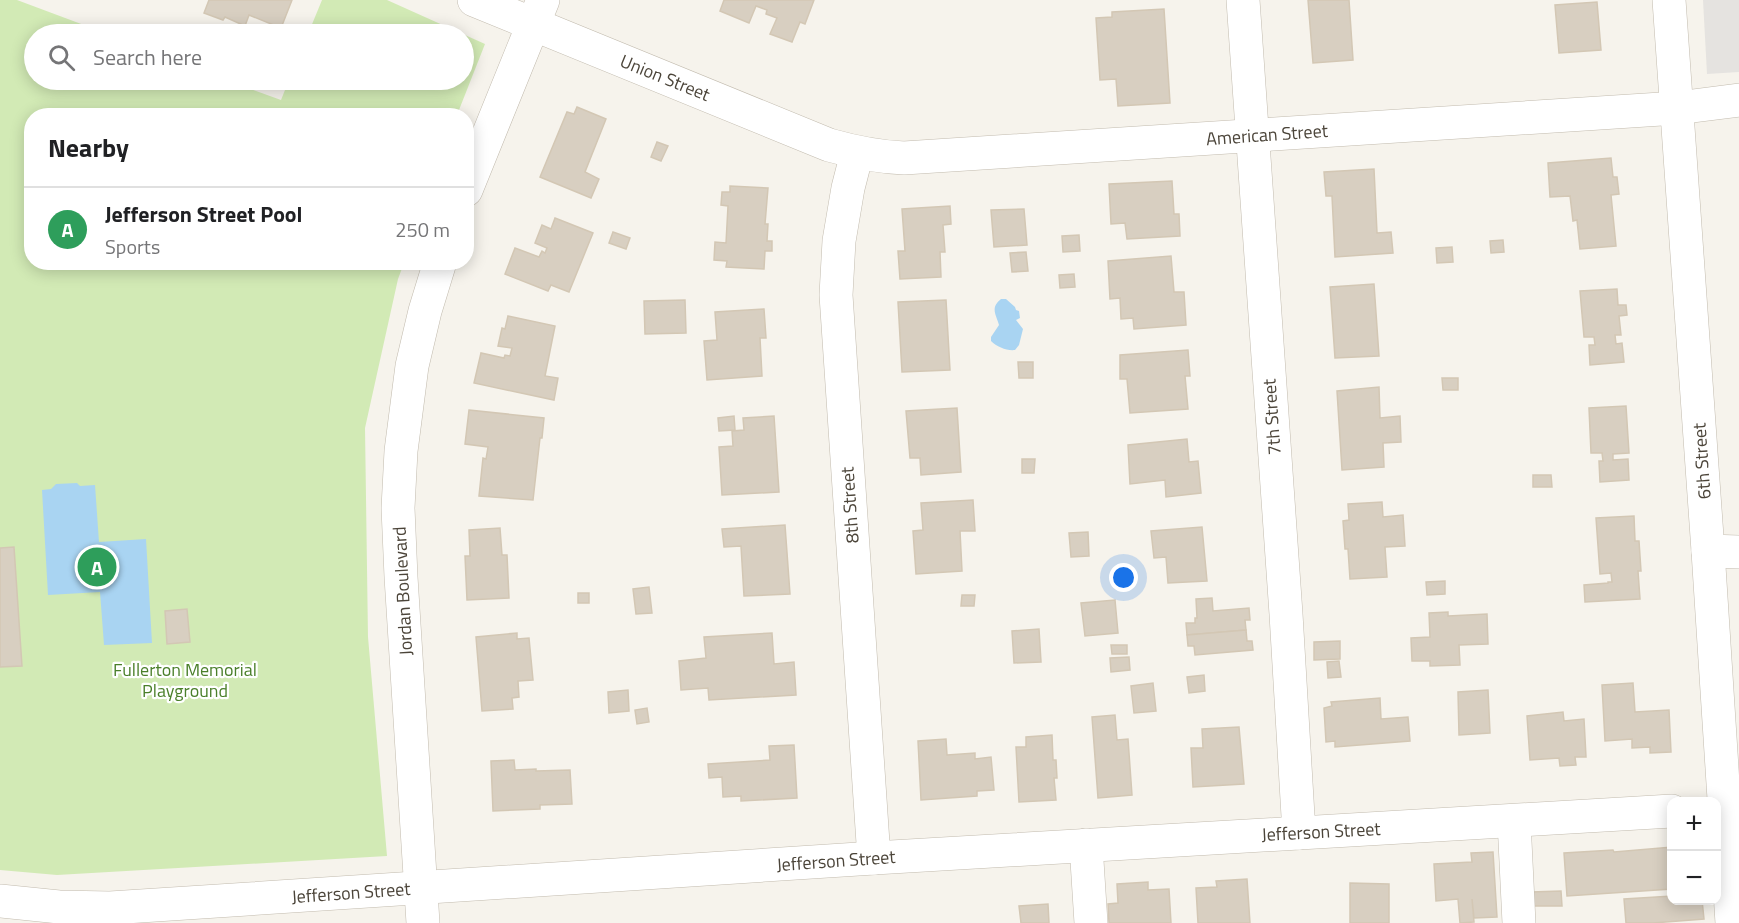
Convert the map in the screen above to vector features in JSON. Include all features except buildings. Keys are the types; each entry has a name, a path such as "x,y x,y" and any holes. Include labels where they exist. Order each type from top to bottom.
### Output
{"street":[{"name":"Union Street","path":"474,0 538,12 829,146 857,153"},
{"name":"7th Street","path":"1243,0 1299,833"},
{"name":"6th Street","path":"1669,0 1677,108 1724,552 1727,807 1732,923"},
{"path":"474,170 538,12"},
{"name":"American Street","path":"857,153 903,158 1677,108 1739,100"},
{"name":"8th Street","path":"857,153 848,188 839,241 836,295 874,858"},
{"name":"Jordan Boulevard","path":"423,923 398,508 401,451 412,366 424,311 437,270"},
{"name":"Jefferson Street","path":"0,901 59,907 110,908 874,858 1667,811"},
{"path":"1514,821 1519,923"},
{"path":"1086,845 1091,923"}],"green space":[{"name":"Fullerton Memorial Playground","path":"0,0 17,0 81,24 24,24 24,90 254,90 281,100 285,90 467,90 460,108 24,108 24,270 401,270 365,428 368,637 387,856 57,875 0,870"},
{"path":"322,0 387,0 441,24 312,24"},
{"name":"Fullerton Memorial Playground","path":"474,39 485,44 474,72"}],"shaded area":[{"path":"1703,0 1739,0 1739,72 1707,74"}],"water":[{"path":"1001,299 1006,299 1019,311 1020,318 1016,320 1023,329 1019,345 1015,350 1002,348 991,341 999,325 995,308"},
{"path":"77,483 80,486 95,485 99,542 146,539 152,643 104,645 100,592 48,595 42,490 51,489 56,484"}],"place":[{"name":"Jefferson Street Pool","path":"97,567"}]}
